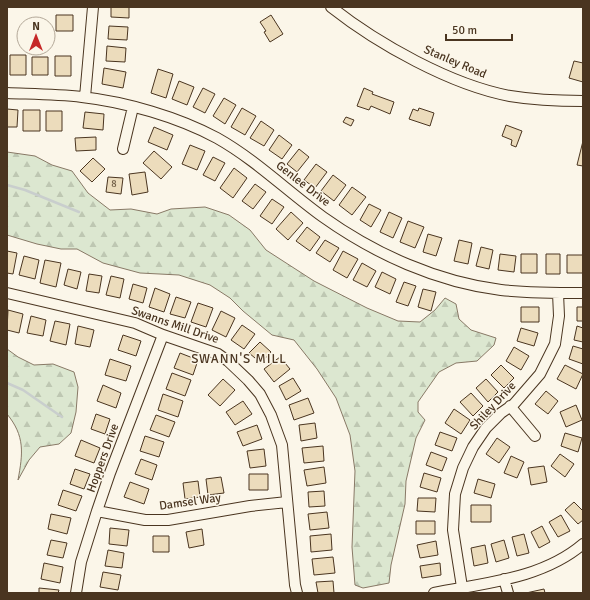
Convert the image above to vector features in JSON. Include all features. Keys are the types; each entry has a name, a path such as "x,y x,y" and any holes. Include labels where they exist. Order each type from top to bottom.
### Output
{"street":[{"path":"85,97 94,7"},
{"name":"Stanley Road","path":"331,7 354,24 391,47 441,73 466,83 490,91 524,98 555,101 583,101"},
{"name":"Genlee Drive","path":"7,93 85,97 133,107 186,124 217,139 260,167 323,217 358,240 391,257 431,273 458,281 501,290 583,293"},
{"path":"123,149 133,107"},
{"name":"Swanns Mill Drive","path":"7,293 135,323 163,335 218,354 243,375 260,394 271,415 282,446 297,593"},
{"name":"Shiley Drive","path":"462,587 453,530 455,494 463,468 486,428 510,406 540,374 555,344 559,316 558,293"},
{"name":"Hoppers Drive","path":"76,593 81,562 97,511 163,335"},
{"path":"510,406 535,436"},
{"name":"Damsel Way","path":"97,511 145,520 168,520 250,506 287,502"},
{"path":"434,593 518,577 546,566 575,551 583,544"},
{"path":"504,580 508,593"}],"green space":[{"path":"7,152 35,156 52,165 72,171 88,193 110,210 131,209 157,214 171,209 205,207 229,215 250,230 266,250 314,281 367,308 398,321 420,322 435,310 445,298 456,304 459,319 471,330 496,338 494,345 477,361 456,363 439,372 418,402 418,412 425,420 416,438 406,481 405,504 391,565 389,583 363,588 355,585 352,547 355,471 350,435 336,398 317,369 294,340 272,335 230,298 210,285 179,275 140,273 103,263 77,249 61,249 7,235"},
{"path":"7,349 18,357 34,365 53,364 74,372 78,387 76,412 71,433 59,444 40,447 29,460 18,480 21,461 21,445 17,430 7,414"}],"building":[{"path":"111,7 129,7 129,18 111,17"},
{"path":"73,15 73,31 56,31 56,16"},
{"path":"271,15 283,34 270,42 264,32 266,31 260,22"},
{"path":"109,26 128,27 127,40 108,39"},
{"path":"107,46 126,48 125,62 106,61"},
{"path":"10,55 26,56 26,75 10,75"},
{"path":"55,56 71,56 71,76 55,76"},
{"path":"32,57 48,57 48,75 32,75"},
{"path":"574,61 583,63 583,82 569,78"},
{"path":"104,68 126,72 123,88 102,84"},
{"path":"158,69 173,74 166,98 151,93"},
{"path":"179,81 194,87 187,105 172,99"},
{"path":"203,88 215,94 205,113 193,107"},
{"path":"364,88 373,92 372,94 394,102 390,114 371,106 369,110 357,106"},
{"path":"224,98 236,105 225,124 213,116"},
{"path":"242,108 256,116 245,135 231,127"},
{"path":"419,108 434,113 430,126 409,119 413,109 418,111"},
{"path":"7,109 18,110 17,127 7,127"},
{"path":"23,110 40,110 40,131 23,131"},
{"path":"46,111 62,111 62,131 46,131"},
{"path":"85,112 104,114 103,130 83,128"},
{"path":"346,117 354,120 351,126 343,122"},
{"path":"261,121 274,130 264,146 250,138"},
{"path":"506,125 522,131 516,147 511,145 512,140 502,136"},
{"path":"154,127 173,135 167,150 148,142"},
{"path":"279,135 292,145 282,159 269,150"},
{"path":"96,137 96,150 76,151 75,138"},
{"path":"583,141 583,166 577,165"},
{"path":"190,145 205,151 197,170 182,164"},
{"path":"299,149 309,157 297,172 287,164"},
{"path":"154,151 172,167 161,179 143,163"},
{"path":"213,157 225,163 215,181 203,175"},
{"path":"93,158 105,169 92,182 80,171"},
{"path":"316,164 327,172 315,188 304,180"},
{"path":"234,168 247,178 233,198 220,188"},
{"path":"145,172 148,192 132,195 129,174"},
{"path":"333,175 346,185 334,201 321,191"},
{"path":"108,177 123,178 121,194 106,192"},
{"path":"255,184 266,192 253,209 242,201"},
{"path":"352,187 366,197 352,215 339,205"},
{"path":"272,199 284,207 272,224 260,216"},
{"path":"369,204 381,210 371,227 360,220"},
{"path":"291,212 303,223 288,240 276,229"},
{"path":"389,212 402,218 393,238 380,232"},
{"path":"408,221 424,227 415,248 400,242"},
{"path":"307,227 320,237 310,251 296,241"},
{"path":"428,234 442,238 436,256 423,252"},
{"path":"325,240 339,248 330,262 316,253"},
{"path":"459,240 472,243 468,264 454,261"},
{"path":"481,247 493,250 489,269 476,266"},
{"path":"7,251 17,253 13,274 7,273"},
{"path":"343,251 358,259 347,278 333,270"},
{"path":"500,254 516,256 514,272 498,270"},
{"path":"521,254 537,254 537,273 521,273"},
{"path":"546,254 560,254 560,274 546,274"},
{"path":"567,255 583,255 583,273 567,273"},
{"path":"24,256 39,260 35,279 19,275"},
{"path":"45,260 61,263 56,287 40,283"},
{"path":"362,263 376,271 367,287 353,280"},
{"path":"68,269 81,272 77,289 64,285"},
{"path":"382,272 396,279 390,294 375,287"},
{"path":"89,274 102,276 99,293 86,291"},
{"path":"111,276 124,279 120,298 106,295"},
{"path":"404,282 416,286 408,306 396,302"},
{"path":"133,284 147,288 143,303 129,299"},
{"path":"155,288 170,294 164,312 149,307"},
{"path":"423,289 436,292 431,311 418,307"},
{"path":"176,297 191,302 185,318 170,314"},
{"path":"198,303 213,308 206,327 191,322"},
{"path":"521,307 539,307 539,322 521,322"},
{"path":"577,307 583,307 583,321 577,321"},
{"path":"8,310 23,314 19,333 7,330"},
{"path":"221,311 235,318 226,337 212,330"},
{"path":"31,316 46,320 43,336 27,333"},
{"path":"55,321 70,324 66,345 50,341"},
{"path":"242,325 255,334 244,349 231,340"},
{"path":"78,326 94,330 90,347 75,344"},
{"path":"577,326 583,328 583,342 574,340"},
{"path":"521,328 538,333 534,346 517,341"},
{"path":"123,335 141,341 136,356 118,350"},
{"path":"260,342 271,352 261,363 249,353"},
{"path":"573,346 583,349 583,364 569,359"},
{"path":"514,347 529,356 521,370 506,361"},
{"path":"180,353 198,360 193,375 174,368"},
{"path":"280,357 290,369 274,382 264,369"},
{"path":"110,359 131,366 126,381 105,375"},
{"path":"501,365 514,378 504,388 491,375"},
{"path":"565,365 583,374 576,389 557,379"},
{"path":"172,373 191,380 185,396 166,389"},
{"path":"293,378 301,391 286,400 279,386"},
{"path":"223,379 235,390 220,406 208,395"},
{"path":"486,379 498,392 488,402 476,388"},
{"path":"103,385 121,393 116,408 97,401"},
{"path":"546,391 558,401 548,414 535,404"},
{"path":"471,393 483,406 473,416 460,402"},
{"path":"163,394 183,401 178,417 158,410"},
{"path":"308,398 314,413 294,420 289,405"},
{"path":"243,401 252,414 235,425 226,412"},
{"path":"576,405 582,420 566,427 560,412"},
{"path":"454,409 470,420 461,434 445,423"},
{"path":"96,414 110,419 105,434 91,429"},
{"path":"156,415 175,422 169,437 150,430"},
{"path":"315,423 317,438 301,441 299,425"},
{"path":"257,425 262,439 243,446 237,432"},
{"path":"440,432 457,438 452,451 435,445"},
{"path":"565,433 582,438 578,452 561,446"},
{"path":"145,436 164,442 159,457 140,451"},
{"path":"497,438 510,447 499,463 486,454"},
{"path":"81,440 100,448 94,463 75,456"},
{"path":"323,446 324,461 304,463 302,448"},
{"path":"264,449 266,466 250,468 247,451"},
{"path":"431,452 447,458 442,471 426,465"},
{"path":"560,454 574,464 565,477 551,466"},
{"path":"511,456 524,462 517,478 504,473"},
{"path":"141,459 157,465 152,480 135,474"},
{"path":"544,466 547,482 531,485 528,468"},
{"path":"324,467 326,483 307,486 304,470"},
{"path":"75,469 90,474 84,489 70,484"},
{"path":"424,473 441,478 437,492 420,487"},
{"path":"249,474 268,474 268,490 249,490"},
{"path":"221,477 224,493 208,495 206,479"},
{"path":"478,479 495,484 491,498 474,493"},
{"path":"198,481 200,497 185,499 183,483"},
{"path":"130,482 149,489 144,504 124,497"},
{"path":"63,490 82,496 76,511 58,505"},
{"path":"324,491 325,506 309,507 308,492"},
{"path":"418,498 436,498 435,512 417,511"},
{"path":"574,502 583,511 583,520 578,524 565,510"},
{"path":"471,505 491,505 491,522 471,522"},
{"path":"327,512 329,528 310,530 308,514"},
{"path":"51,514 71,518 67,534 48,529"},
{"path":"561,515 570,531 558,537 549,522"},
{"path":"416,521 435,521 435,534 416,534"},
{"path":"542,526 550,542 539,548 531,532"},
{"path":"110,528 129,530 127,546 109,544"},
{"path":"202,529 204,545 189,548 186,532"},
{"path":"331,534 332,550 311,552 310,536"},
{"path":"524,534 529,553 517,556 512,537"},
{"path":"153,536 169,536 169,552 153,552"},
{"path":"51,540 67,543 63,558 47,555"},
{"path":"504,540 509,558 496,562 491,544"},
{"path":"436,541 438,555 420,558 417,545"},
{"path":"485,545 488,563 474,566 471,548"},
{"path":"108,550 124,553 122,568 105,566"},
{"path":"333,557 335,573 314,575 312,559"},
{"path":"44,563 63,567 60,583 41,579"},
{"path":"440,563 441,575 422,578 420,566"},
{"path":"103,572 121,575 118,590 100,587"},
{"path":"333,581 334,593 318,593 316,582"},
{"path":"39,588 59,590 58,593 39,593"},
{"path":"544,589 545,593 526,593"}],"waterway":[{"path":"7,185 25,190 79,212"},
{"path":"7,383 23,390 62,417"}],"district":[{"name":"SWANN'S MILL","path":"239,359"}]}
